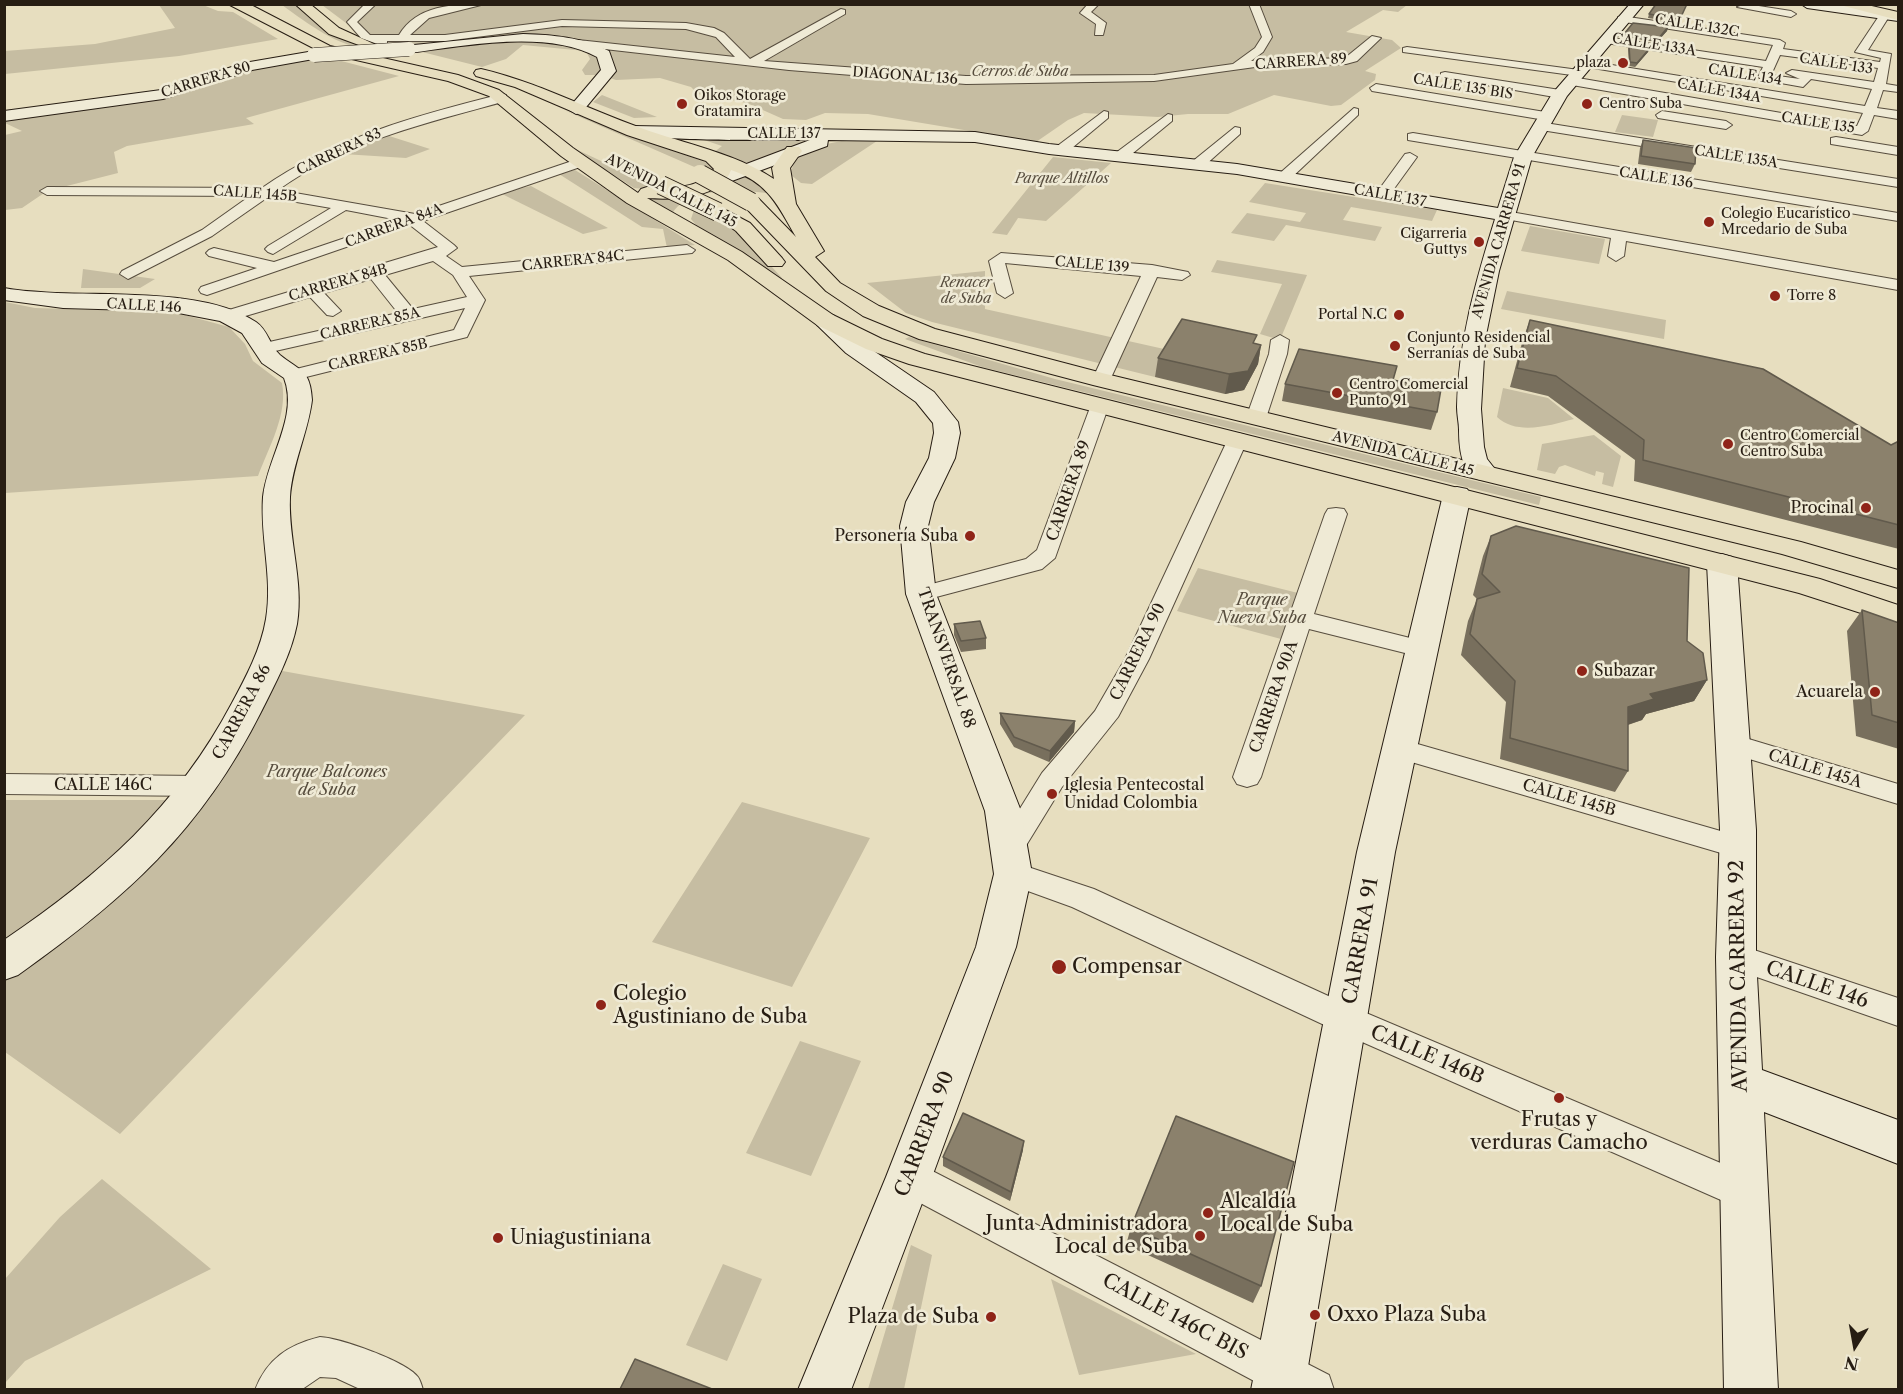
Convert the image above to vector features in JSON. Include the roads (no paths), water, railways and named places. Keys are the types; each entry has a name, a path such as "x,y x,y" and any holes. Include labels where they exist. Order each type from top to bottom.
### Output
{"main road":[{"name":"AVENIDA CALLE 145","path":"234,4 307,42 326,49 453,78 502,98 581,162 656,213 735,256 825,320 894,351 983,374 1256,418 1424,459 1471,484 1722,563 1809,585 1899,615"},
{"name":"AVENIDA CALLE 145","path":"301,4 334,31 348,38 498,77 633,130"},
{"path":"1842,4 1891,13"},
{"path":"1857,4 1891,13"},
{"name":"AVENIDA CALLE 145","path":"498,77 560,111 695,168 751,202 833,287 871,311 909,327 1238,439 1791,548 1899,579"},
{"name":"AVENIDA CALLE 145","path":"534,124 613,162"},
{"name":"AVENIDA CALLE 145","path":"684,140 695,168"},
{"path":"789,206 781,168 793,151"},
{"name":"AVENIDA CALLE 145","path":"695,168 748,170 779,191 808,243 837,275 867,302 909,327"},
{"path":"615,185 633,192 659,194 687,191 695,168"},
{"name":"AVENIDA CALLE 145","path":"642,176 718,212 743,228 788,277 835,316 890,343 983,374"},
{"path":"709,242 695,232 682,217 688,206 700,200 732,194 755,194 789,206"}],"street":[{"path":"371,4 352,22 368,38 407,46 445,38 562,23 645,24 711,30 720,35 748,62 841,12"},
{"path":"407,46 405,32 433,12 480,4"},
{"path":"1094,4 1085,13 1101,23 1099,33"},
{"path":"1233,68 1259,50 1266,36 1254,4"},
{"name":"AVENIDA CARRERA 91","path":"1424,459 1445,454 1452,448 1468,409 1476,326 1504,215 1523,157 1542,121 1560,94 1638,4"},
{"path":"1807,4 1891,13"},
{"path":"1871,111 1890,60 1861,52 1891,13"},
{"path":"1736,16 1788,18"},
{"path":"1736,16 1751,26"},
{"name":"CALLE 132C","path":"1610,35 1890,60"},
{"name":"CALLE 133A","path":"1610,35 1655,60 1683,65"},
{"name":"CALLE 133","path":"1610,35 1764,71 1808,75 1899,89"},
{"name":"DIAGONAL 136","path":"407,46 527,38 922,79 1154,78 1233,68"},
{"name":"CARRERA 89","path":"1233,68 1346,61 1353,59 1376,38"},
{"name":"DIAGONAL 136","path":"576,109 605,77 610,66 604,55 578,43"},
{"name":"CARRERA 80","path":"4,116 163,94 249,66 314,55 407,46"},
{"path":"1764,71 1777,49"},
{"name":"CALLE 134","path":"1407,50 1899,115"},
{"name":"CALLE 134A","path":"1579,72 1862,131 1871,111"},
{"path":"1445,75 1560,94"},
{"name":"CALLE 135 BIS","path":"1376,88 1469,104 1542,121"},
{"path":"1469,104 1482,90"},
{"path":"555,99 590,92"},
{"name":"CARRERA 83","path":"128,274 207,233 295,171 364,138 502,98"},
{"path":"1284,177 1354,112"},
{"path":"1061,150 1104,115"},
{"path":"1662,115 1735,126"},
{"path":"1122,155 1168,118"},
{"name":"CALLE 135A","path":"1542,121 1899,183"},
{"path":"1383,195 1409,146 1425,122"},
{"name":"CALLE 137","path":"633,130 684,140 816,134 975,137 1061,150 1198,164 1619,234 1899,285"},
{"path":"1198,164 1235,130"},
{"name":"CALLE 137","path":"695,168 748,170 827,140 879,134"},
{"name":"CALLE 135","path":"1821,139 1899,151"},
{"name":"CALLE 136","path":"1409,146 1523,157 1899,217"},
{"name":"CARRERA 84A","path":"207,290 581,162"},
{"path":"1844,174 1848,190"},
{"name":"CALLE 145B","path":"47,191 266,192 414,219"},
{"path":"273,249 345,205"},
{"path":"414,219 459,272 477,300"},
{"path":"1616,256 1619,234"},
{"path":"363,238 398,266"},
{"name":"CARRERA 84C","path":"459,272 687,250"},
{"name":"CARRERA 84B","path":"225,316 442,251"},
{"path":"214,253 276,267"},
{"path":"306,256 336,283"},
{"name":"CALLE 139","path":"1005,293 997,261 1000,258 1152,270 1182,275"},
{"name":"CARRERA 89","path":"921,594 1034,564 1047,553 1100,392 1152,270"},
{"path":"374,272 409,315"},
{"path":"312,290 333,311"},
{"name":"CALLE 146","path":"4,294 42,301 168,305 225,316 254,330 262,349 276,363 294,375"},
{"name":"CARRERA 85A","path":"262,349 477,300"},
{"name":"CARRERA 85B","path":"294,375 461,333 477,300"},
{"name":"TRANSVERSAL 88","path":"825,320 854,348 925,397 945,422 947,433 942,458 920,502 914,526 921,594 973,736 992,777 1004,812 1011,862"},
{"path":"1256,418 1280,340"},
{"name":"CARRERA 86","path":"4,963 122,875 162,836 202,786 244,713 279,634 284,587 274,518 278,486 299,409 301,393 294,375"},
{"name":"AVENIDA CARRERA 91","path":"1468,409 1472,429 1471,484"},
{"name":"CARRERA 90","path":"824,1389 909,1177 996,947 1011,862 1052,780 1105,717 1137,659 1238,439"},
{"name":"CARRERA 91","path":"1291,1384 1347,1020 1376,852 1421,649 1471,484"},
{"name":"CARRERA 90A","path":"1246,777 1336,514"},
{"name":"AVENIDA CARRERA 92","path":"1722,563 1738,847 1736,957 1751,1389"},
{"path":"1301,619 1421,649"},
{"name":"CALLE 145A","path":"1732,744 1899,794"},
{"name":"CALLE 145B","path":"1400,749 1738,847"},
{"name":"CALLE 146C","path":"4,784 202,786"},
{"name":"CALLE 146B","path":"1011,862 1083,898 1347,1020 1743,1191"},
{"name":"CALLE 146","path":"1736,957 1899,1012"},
{"path":"1740,1082 1899,1142"},
{"name":"CALLE 146C BIS","path":"909,1177 1291,1384"},
{"path":"289,1376 323,1355 352,1363 403,1389"}],"place":[{"name":"plaza","path":"1623,63"},
{"name":"Oikos Storage Gratamira","path":"682,104"},
{"name":"Centro Suba","path":"1587,104"},
{"name":"Colegio Eucarístico Mrcedario de Suba","path":"1709,222"},
{"name":"Cigarreria Guttys","path":"1479,242"},
{"name":"Torre 8","path":"1775,296"},
{"name":"Portal N.C","path":"1399,315"},
{"name":"Conjunto Residencial Serranías de Suba","path":"1395,346"},
{"name":"Centro Comercial Punto 91","path":"1337,393"},
{"name":"Centro Comercial Centro Suba","path":"1728,444"},
{"name":"Procinal","path":"1866,508"},
{"name":"Personería Suba","path":"970,536"},
{"name":"Subazar","path":"1582,671"},
{"name":"Acuarela","path":"1875,692"},
{"name":"Iglesia Pentecostal Unidad Colombia","path":"1052,794"},
{"name":"Compensar","path":"1059,967"},
{"name":"Colegio Agustiniano de Suba","path":"601,1005"},
{"name":"Frutas y verduras Camacho","path":"1559,1098"},
{"name":"Alcaldía Local de Suba","path":"1208,1213"},
{"name":"Junta Administradora Local de Suba","path":"1200,1236"},
{"name":"Uniagustiniana","path":"498,1238"},
{"name":"Oxxo Plaza Suba","path":"1315,1315"},
{"name":"Plaza de Suba","path":"991,1317"}],"park label":[{"name":"Cerros de Suba","path":"1020,72"},
{"name":"Parque Altillos","path":"1062,179"},
{"name":"Renacer de Suba","path":"966,292"},
{"name":"Parque Nueva Suba","path":"1262,609"},
{"name":"Parque Balcones de Suba","path":"327,781"}]}
